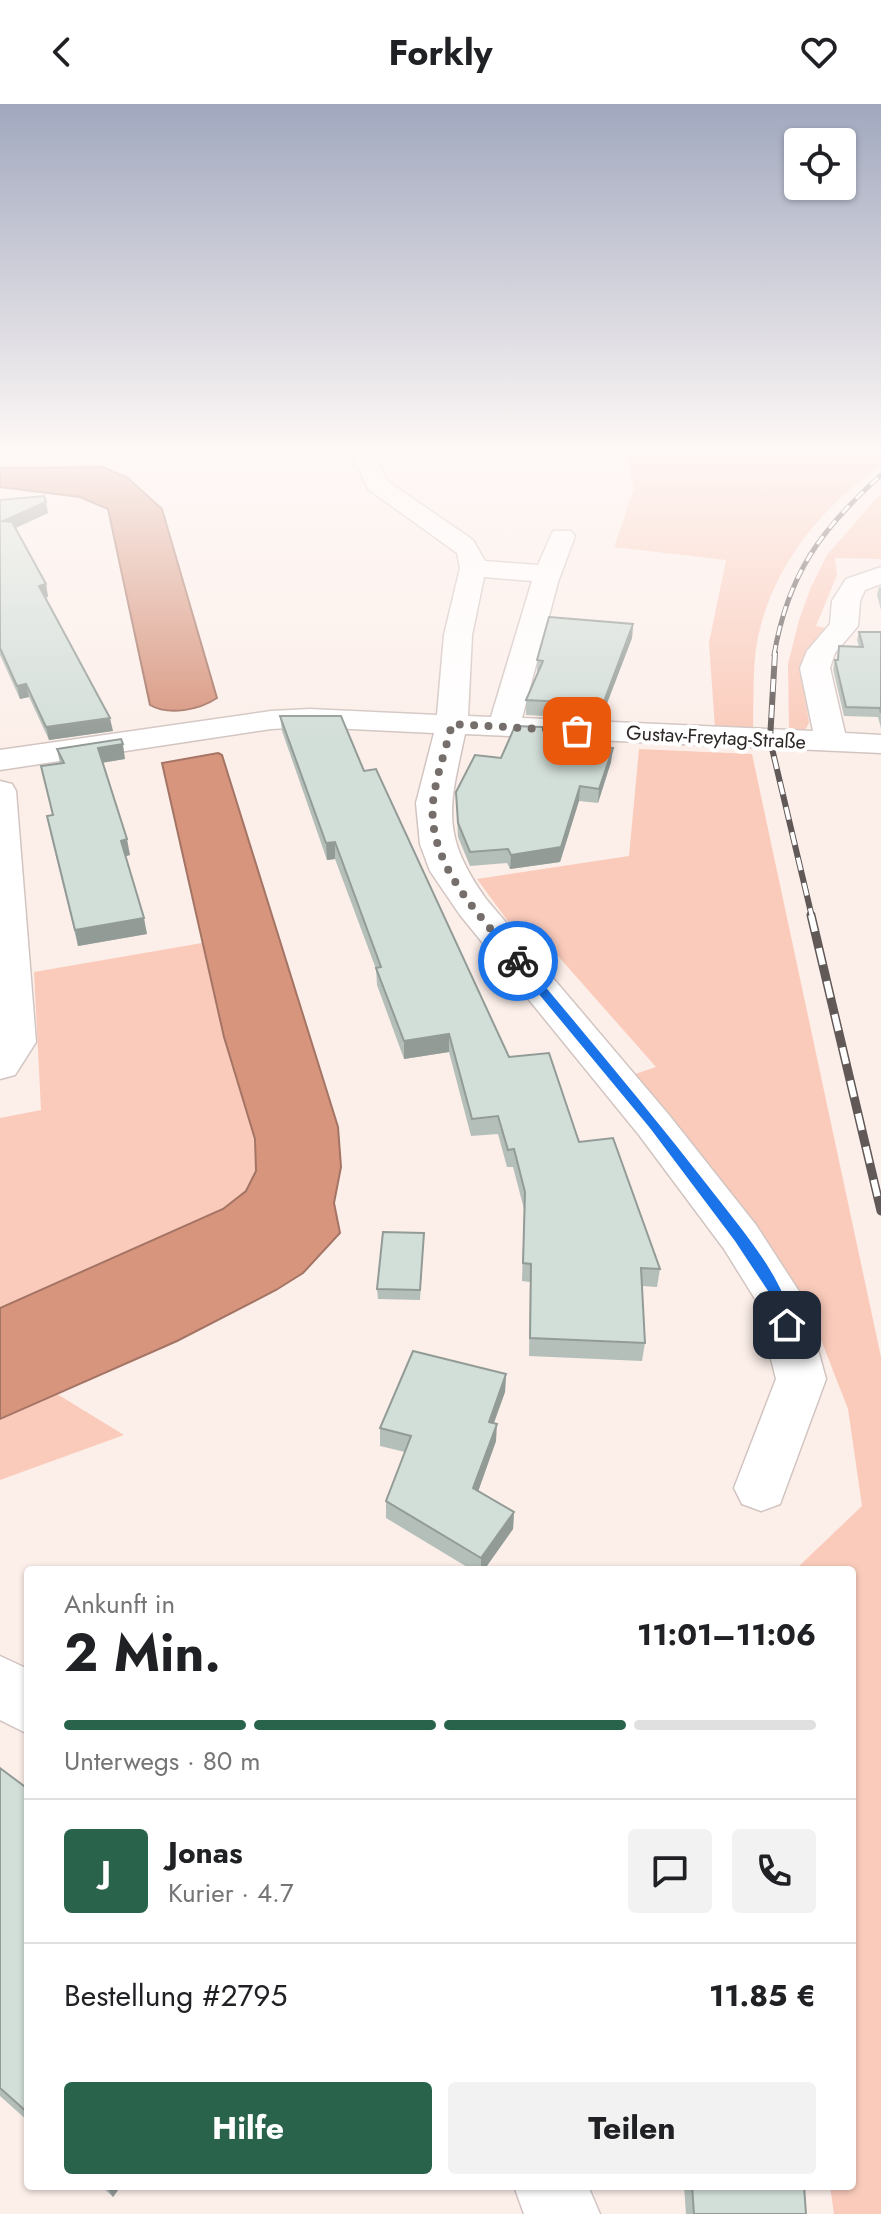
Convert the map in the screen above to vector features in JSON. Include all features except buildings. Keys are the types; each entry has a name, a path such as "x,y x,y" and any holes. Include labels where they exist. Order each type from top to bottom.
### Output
{"street":[{"path":"465,546 473,568 458,635 452,724 433,803 437,844 448,871 473,907 654,1125 740,1237 780,1299 801,1379 761,1488"},
{"path":"504,727 547,574 558,546"},
{"path":"473,568 547,574"},
{"name":"Gustav-Freytag-Straße","path":"832,743 815,668 821,651 844,626 846,601 855,585 879,575"},
{"name":"Gustav-Freytag-Straße","path":"0,760 271,720 310,718 881,744"},
{"path":"0,791 16,1042 0,1066"},
{"path":"0,1684 24,1702"},
{"path":"553,2190 562,2214"}],"shaded area":[{"path":"116,546 173,546 217,698 193,708 175,711 150,705"},
{"path":"798,546 776,585 758,637 753,730 715,728 709,643 726,560 614,547"},
{"path":"834,546 881,546 881,559 835,558 837,575 816,626 825,628 804,663 803,683 809,723 804,732 789,731 788,664 799,620 827,555"},
{"path":"639,749 752,754 881,1357 881,2214 834,2214 831,2190 856,2190 856,1566 799,1566 862,1506 848,1409 807,1304 755,1230 635,1074 656,1067 558,956 538,962 477,879 629,856"},
{"path":"218,753 222,755 338,1127 341,1167 334,1203 340,1233 303,1273 276,1290 177,1341 0,1419 0,1308 223,1209 246,1191 256,1171 255,1139 224,1037 162,763"},
{"path":"202,943 224,1037 255,1139 256,1171 246,1191 223,1209 0,1308 0,1118 41,1110 34,972"},
{"path":"57,1394 124,1435 0,1480 0,1419"}],"railway":[{"path":"774,655 788,600 816,546"},
{"path":"775,653 770,740 812,917"},
{"path":"811,915 881,1211"}],"way so far":[{"path":"518,961 448,871 437,844 433,803 452,724 577,731"}],"route":[{"path":"518,961 654,1125 740,1237 780,1299 787,1325"}]}
